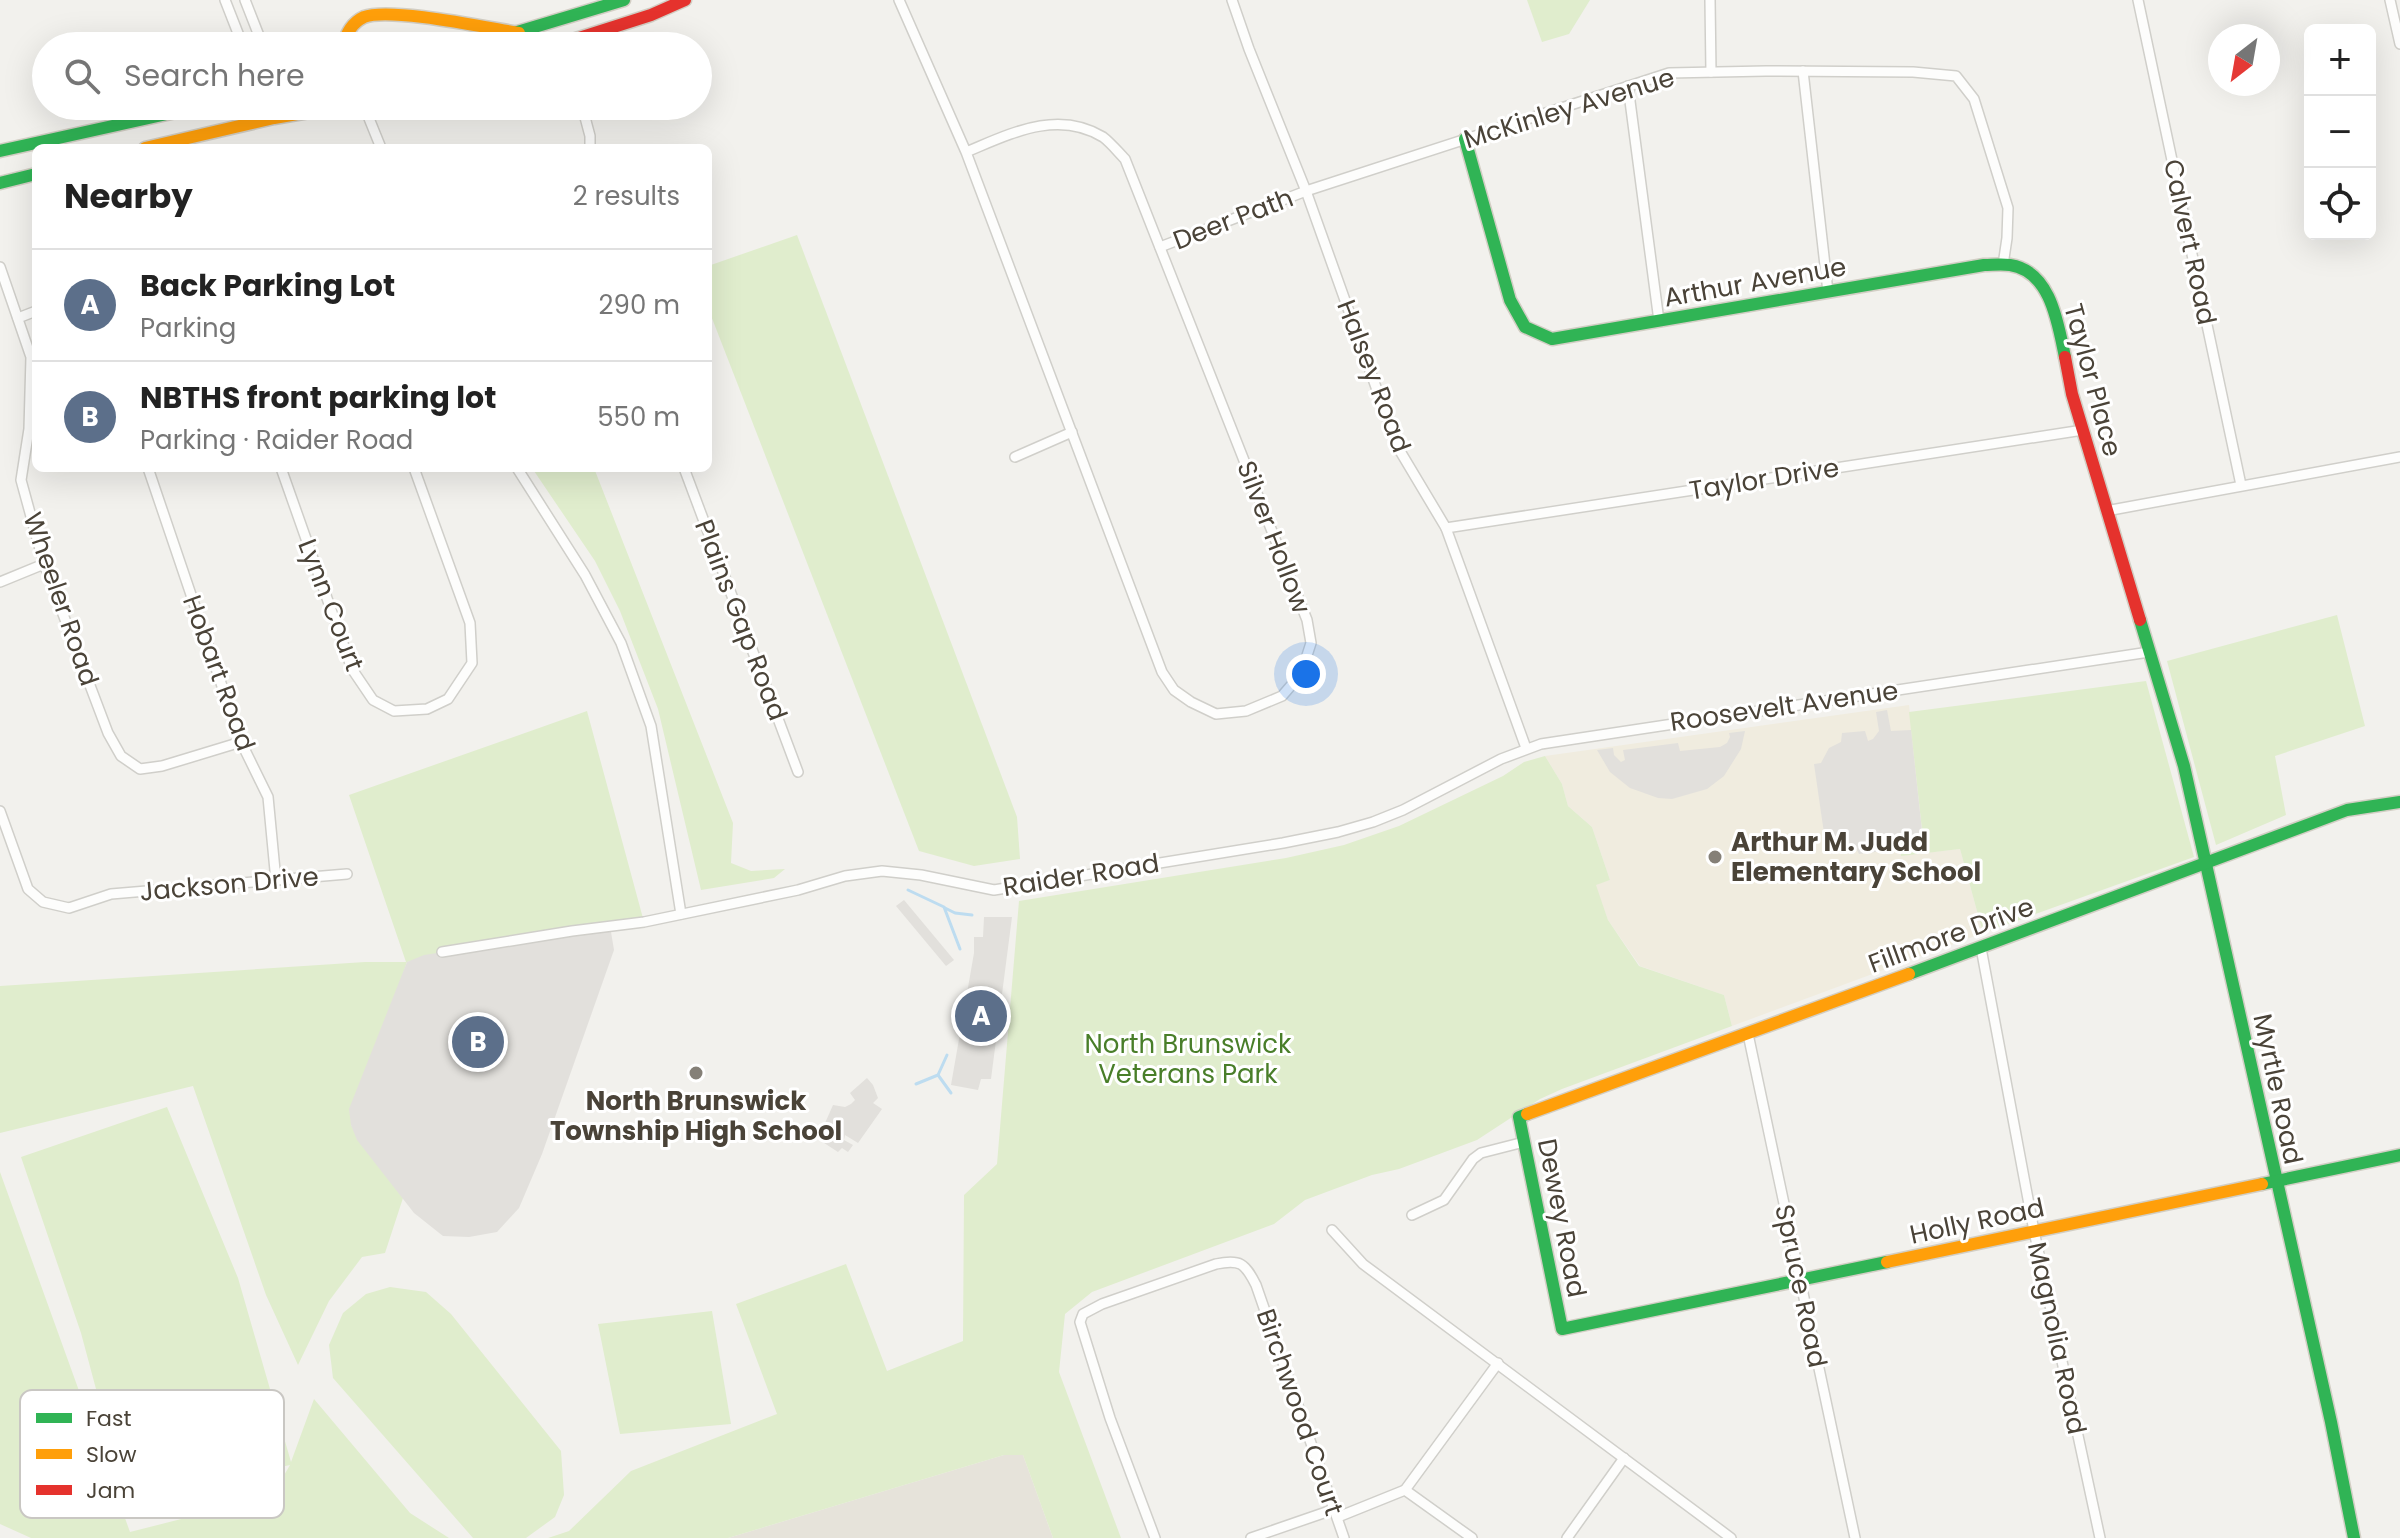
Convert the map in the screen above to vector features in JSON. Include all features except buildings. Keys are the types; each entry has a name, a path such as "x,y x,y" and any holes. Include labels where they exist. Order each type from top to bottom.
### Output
{"main road":[{"path":"522,32 624,0"},
{"path":"598,32 685,0"},
{"path":"348,32 362,18 377,14 450,21 513,32"},
{"path":"0,151 140,120"},
{"path":"162,144 265,120"},
{"name":"Arthur Avenue","path":"1465,139 1510,300 1525,327 1552,339 1984,265 2003,265"},
{"path":"0,183 32,175"},
{"name":"Taylor Place","path":"2003,265 2012,265 2034,276 2050,300 2058,322 2072,394 2149,652"},
{"name":"Myrtle Road","path":"2149,652 2184,766 2207,864 2354,1538"},
{"name":"Fillmore Drive","path":"1519,1117 2347,810 2400,802"},
{"name":"Dewey Road","path":"1519,1117 1562,1329"},
{"name":"Holly Road","path":"1562,1329 2400,1155"}],"street":[{"path":"225,0 238,32"},
{"path":"245,0 258,32"},
{"name":"Silver Hollow","path":"899,0 966,152 1162,672 1174,690 1216,714 1246,711 1282,696 1301,674 1311,643 1307,620 1125,159 1106,139 1086,129 1056,123 1028,127 966,152"},
{"name":"Halsey Road","path":"1232,0 1306,191 1397,446 1446,528 1526,748"},
{"path":"1710,0 1711,72"},
{"name":"Calvert Road","path":"2138,0 2241,485"},
{"path":"2390,0 2400,44"},
{"path":"1803,71 1828,292"},
{"name":"McKinley Avenue","path":"1306,191 1669,73 1803,71 1956,76 1974,99 2008,208 2003,265"},
{"path":"1628,86 1659,321"},
{"path":"370,120 379,144"},
{"path":"585,120 589,144"},
{"name":"Deer Path","path":"1160,247 1306,191"},
{"name":"Wheeler Road","path":"0,267 31,357 32,393"},
{"path":"18,318 32,313"},
{"name":"Taylor Drive","path":"1446,528 2083,430"},
{"path":"1015,457 1072,432"},
{"name":"Wheeler Road","path":"32,433 21,480 44,564 108,733 121,756 140,769 162,766 241,742"},
{"path":"2106,511 2400,457"},
{"name":"Hobart Road","path":"149,472 241,742 268,797 276,881"},
{"name":"Lynn Court","path":"282,472 352,669 373,700 394,711 427,709 448,699 472,663 470,623 415,472"},
{"path":"520,472 585,575 621,643 651,726 681,914"},
{"name":"Plains Gap Road","path":"686,472 798,772"},
{"path":"0,582 44,564"},
{"name":"Roosevelt Avenue","path":"1430,796 1526,748 1601,733 2149,652"},
{"name":"Raider Road","path":"442,952 644,922 798,890 845,876 882,871 921,875 994,890 1017,888 1338,832 1373,822 1430,796"},
{"name":"Jackson Drive","path":"0,811 28,889 43,902 69,908 111,894 347,874"},
{"name":"Magnolia Road","path":"1981,948 2034,1231 2100,1538"},
{"name":"Spruce Road","path":"1748,1034 1855,1538"},
{"path":"1412,1215 1444,1200 1473,1159 1481,1153 1524,1142"},
{"path":"1332,1230 1363,1264 1731,1538"},
{"name":"Birchwood Court","path":"1155,1538 1110,1418 1080,1322 1083,1314 1102,1304 1232,1261 1248,1269 1256,1285 1344,1538"},
{"path":"1251,1538 1405,1490 1498,1363"},
{"path":"1567,1538 1624,1458"},
{"path":"1405,1490 1472,1538"}],"shaded area":[{"path":"1909,705 1924,853 1960,849 1983,933 1732,1026 1724,995 1640,966 1608,920 1595,884 1610,880 1592,827 1568,806 1562,784 1545,756"},
{"path":"1887,710 1891,731 1911,730 1923,840 1901,842 1901,849 1827,854 1814,764 1821,763 1829,748 1841,742 1842,733 1865,731 1868,741 1873,739 1879,731 1876,712"},
{"path":"1745,731 1741,749 1724,776 1707,789 1672,799 1658,798 1630,788 1610,772 1597,750 1613,748 1614,755 1621,762 1625,760 1623,750 1678,743 1680,751 1720,747 1727,743 1729,733"},
{"path":"904,900 954,960 946,966 896,906"},
{"path":"984,917 1012,917 991,1079 981,1079 978,1090 951,1085 974,953 974,937 983,937"},
{"path":"610,926 614,950 542,1154 519,1208 497,1232 469,1237 443,1236 414,1213 357,1140 351,1125 349,1109 407,962 424,955"},
{"path":"867,1078 878,1098 873,1103 882,1109 858,1143 845,1135 844,1140 853,1145 848,1152 842,1148 838,1152 818,1139 833,1105 845,1107 851,1104 855,1100 850,1093"},
{"path":"1004,1455 1023,1455 1053,1538 728,1538"}],"green space":[{"path":"1527,0 1590,0 1569,34 1542,42"},
{"path":"797,235 1017,817 1020,859 974,866 919,851 712,318 712,265"},
{"path":"535,472 596,472 733,823 731,863 751,871 785,869 774,878 701,890 658,709 620,611 595,561"},
{"path":"2337,615 2365,726 2275,756 2286,815 2216,845 2167,661"},
{"path":"2146,681 2194,857 1983,933 1960,849 1901,856 1901,842 1923,839 1909,712"},
{"path":"587,711 644,922 407,962 351,1125 403,1198 385,1253 362,1257 329,1301 298,1365 266,1295 193,1086 0,1133 0,986 365,962 406,962 349,795"},
{"name":"North Brunswick Veterans Park","path":"1545,756 1562,784 1568,806 1592,827 1610,880 1596,885 1608,920 1639,966 1724,995 1732,1026 1562,1089 1540,1099 1477,1140 1305,1200 1274,1224 1092,1292 1065,1314 1059,1372 1121,1538 1053,1538 1023,1455 1004,1455 728,1538 548,1538 569,1531 631,1471 777,1414 736,1304 846,1264 887,1371 963,1341 964,1195 997,1164 1019,901 1286,858 1344,845 1399,826 1503,776 1524,762"},
{"path":"167,1107 238,1278 270,1390 96,1390 81,1333 21,1157"},
{"path":"0,1172 79,1390 20,1390 20,1518 125,1518 130,1532 185,1518 284,1518 284,1475 290,1465 284,1466 284,1438 291,1462 314,1399 410,1513 449,1538 31,1538 0,1524"},
{"path":"390,1287 426,1292 451,1314 561,1451 564,1495 555,1517 526,1538 473,1538 333,1378 329,1345 343,1313 366,1294"},
{"path":"712,1311 731,1424 620,1434 598,1324"}],"waterway":[{"path":"908,890 944,907 960,949"},
{"path":"945,908 972,915"},
{"path":"916,1084 938,1075 947,1055"},
{"path":"938,1075 951,1093"}],"traffic: fast":[{"path":"518,32 624,0"},
{"path":"0,151 140,120"},
{"path":"1465,139 1510,300 1525,327 1552,339 1984,265 2010,265 2024,269 2044,288 2055,315 2065,357"},
{"path":"0,183 32,175"},
{"path":"2140,620 2184,766 2331,1422 2354,1538"},
{"path":"1909,974 2347,810 2400,802"},
{"path":"1527,1114 1519,1117 1562,1329 1887,1262"},
{"path":"2262,1184 2400,1155"}],"traffic: slow":[{"path":"349,32 364,17 377,15 416,16 513,32"},
{"path":"162,144 265,120"},
{"path":"1527,1114 1909,974"},
{"path":"1887,1262 2262,1184"}],"traffic: jam":[{"path":"598,32 685,0"},
{"path":"2065,357 2072,394 2140,620"}],"place":[{"name":"Arthur M. Judd Elementary School","path":"1715,857"},
{"name":"Back Parking Lot","path":"981,1016"},
{"name":"NBTHS front parking lot","path":"478,1042"},
{"name":"North Brunswick Township High School","path":"696,1073"}]}
